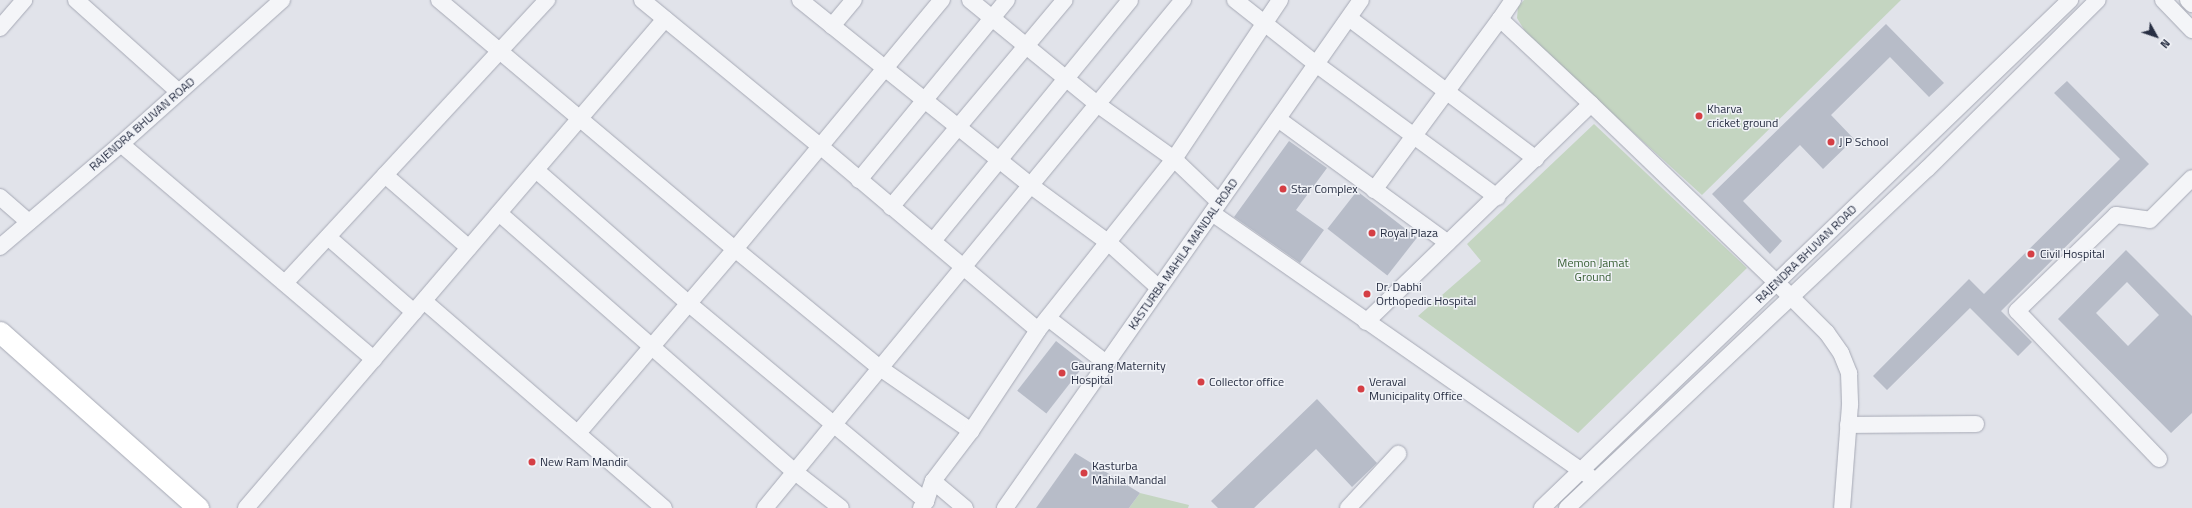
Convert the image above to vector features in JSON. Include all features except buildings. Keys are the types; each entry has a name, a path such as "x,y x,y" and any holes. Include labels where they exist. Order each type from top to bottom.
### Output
{"main road":[{"path":"0,332 198,508"}],"street":[{"path":"0,26 24,0"},
{"path":"76,0 179,92"},
{"name":"RAJENDRA BHUVAN ROAD","path":"0,247 121,144 282,0"},
{"path":"439,0 735,249 880,368 971,431"},
{"path":"285,284 546,0"},
{"path":"642,0 820,146 963,268 1043,324 1106,363"},
{"path":"800,0 1030,185 1109,243 1159,288"},
{"path":"832,26 854,0"},
{"path":"578,433 735,249 942,0"},
{"path":"970,0 1098,104 1174,160 1215,207 1366,322 1596,481"},
{"path":"859,180 1006,0"},
{"path":"891,206 1065,0"},
{"path":"933,242 1130,0"},
{"path":"765,508 1183,0"},
{"path":"1235,0 1316,64 1496,197"},
{"path":"536,170 688,303 833,425 923,505 933,481 971,431 1043,324 1174,160 1280,0"},
{"name":"KASTURBA MAHILA MANDAL ROAD","path":"1005,508 1361,0"},
{"path":"1374,190 1514,0"},
{"name":"RAJENDRA BHUVAN ROAD","path":"1542,508 2070,0"},
{"path":"1567,508 1907,187 2098,0"},
{"path":"2164,0 2192,30"},
{"path":"2188,0 2192,4"},
{"path":"1349,18 1445,92 1536,159"},
{"path":"246,508 665,19"},
{"path":"1500,19 1592,104 1776,282 1827,333 1841,353 1849,373 1848,425 1842,508"},
{"path":"1366,322 1592,104"},
{"path":"1278,119 1448,244"},
{"path":"121,144 374,359"},
{"path":"1892,171 1907,187"},
{"path":"385,175 469,248"},
{"path":"2159,459 2017,311 2116,216 2150,220 2192,178"},
{"path":"0,197 29,222"},
{"path":"499,213 795,472 841,508"},
{"path":"328,237 419,306 578,433 664,508"},
{"path":"1848,425 1976,424"},
{"path":"1348,508 1398,454"},
{"path":"933,481 965,508"}],"green space":[{"name":"Kharva cricket ground","path":"1524,0 1901,0 1702,195 1529,38 1517,18 1518,7"},
{"name":"Memon Jamat Ground","path":"1594,124 1747,268 1578,433 1418,316 1481,261 1467,244"},
{"path":"1140,493 1189,505 1188,508 1129,508"}],"place":[{"name":"Kharva cricket ground","path":"1699,116"},
{"name":"J P School","path":"1831,142"},
{"name":"Star Complex","path":"1283,189"},
{"name":"Royal Plaza","path":"1372,233"},
{"name":"Civil Hospital","path":"2031,254"},
{"name":"Dr. Dabhi Orthopedic Hospital","path":"1367,294"},
{"name":"Gaurang Maternity Hospital","path":"1062,373"},
{"name":"Collector office","path":"1201,382"},
{"name":"Veraval Municipality Office","path":"1361,389"},
{"name":"New Ram Mandir","path":"532,462"},
{"name":"Kasturba Mahila Mandal","path":"1084,473"}]}
